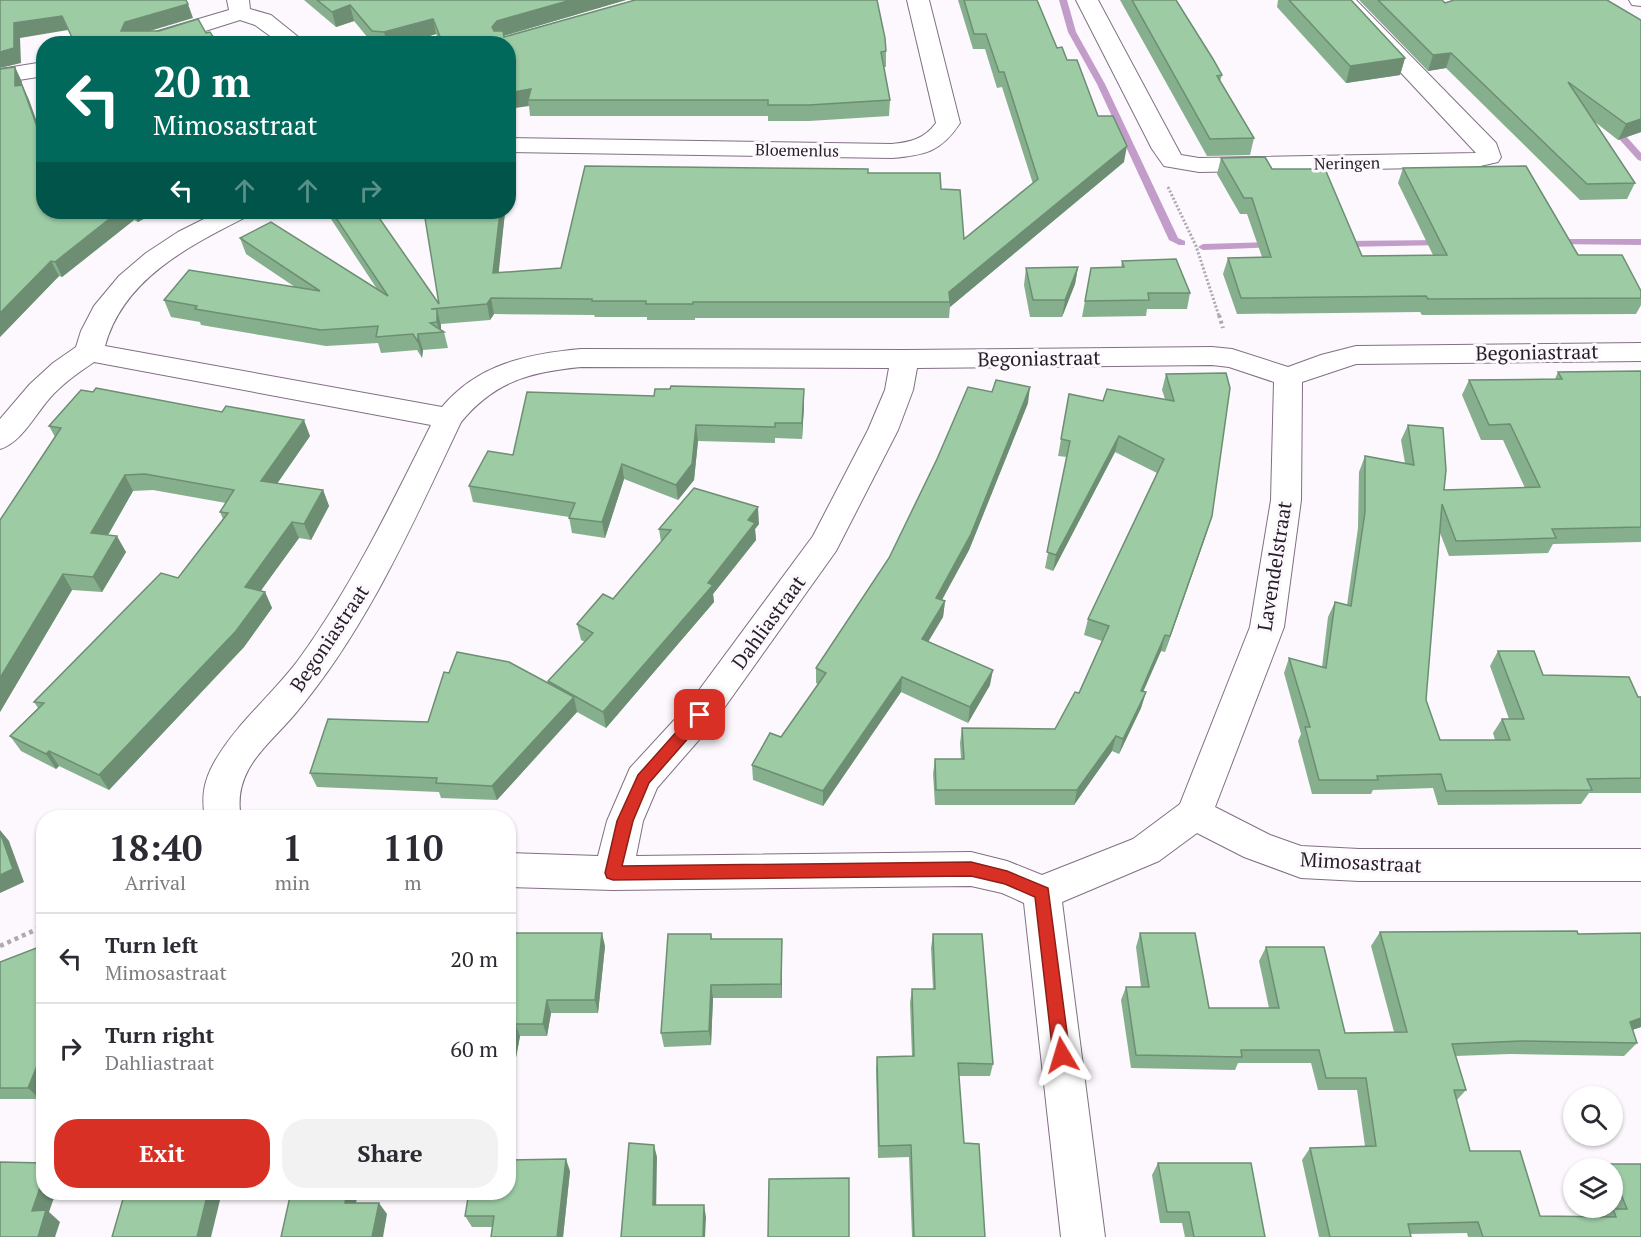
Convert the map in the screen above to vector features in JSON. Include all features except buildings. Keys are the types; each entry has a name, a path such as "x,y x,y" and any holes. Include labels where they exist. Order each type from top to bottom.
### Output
{"street":[{"name":"Bloemenlus","path":"516,145 892,151 922,147 939,137 948,123 918,0"},
{"path":"1087,0 1164,149 1173,161"},
{"name":"Neringen","path":"1173,161 1199,165 1476,160 1489,157 1487,148 1344,0"},
{"path":"161,36 239,7 263,20 285,36"},
{"path":"0,76 36,70"},
{"path":"0,439 40,392 63,370 89,352 95,331 108,306 128,282 155,259 187,237 223,219"},
{"path":"89,352 449,418"},
{"name":"Begoniastraat","path":"222,810 220,799 228,771 247,742 284,703 346,619 372,574 449,418 473,391 496,377 552,361 581,358 1232,358 1288,377 1331,361 1356,356 1641,352"},
{"name":"Dahliastraat","path":"613,873 625,821 643,779 700,715 825,543 884,430 899,390 905,359"},
{"name":"Lavendelstraat","path":"1194,814 1267,627 1286,500 1288,377"},
{"path":"516,870 613,873 971,869 1007,878 1042,893 1146,850 1194,814"},
{"name":"Mimosastraat","path":"1194,814 1257,846 1301,862 1359,866 1641,865"},
{"path":"1042,893 1083,1237"}],"path":[{"path":"1173,161 1164,177 1196,246 1232,358"},
{"path":"0,946 36,930"}],"waterway":[{"path":"1063,0 1072,32 1101,84 1174,240 1182,243"},
{"path":"1614,128 1641,158"},
{"path":"1555,242 1641,242"},
{"path":"1342,244 1442,243"},
{"path":"1203,247 1274,245"}],"route":[{"path":"700,715 643,779 625,821 613,873 971,869 1007,878 1042,893 1062,1055"}]}
